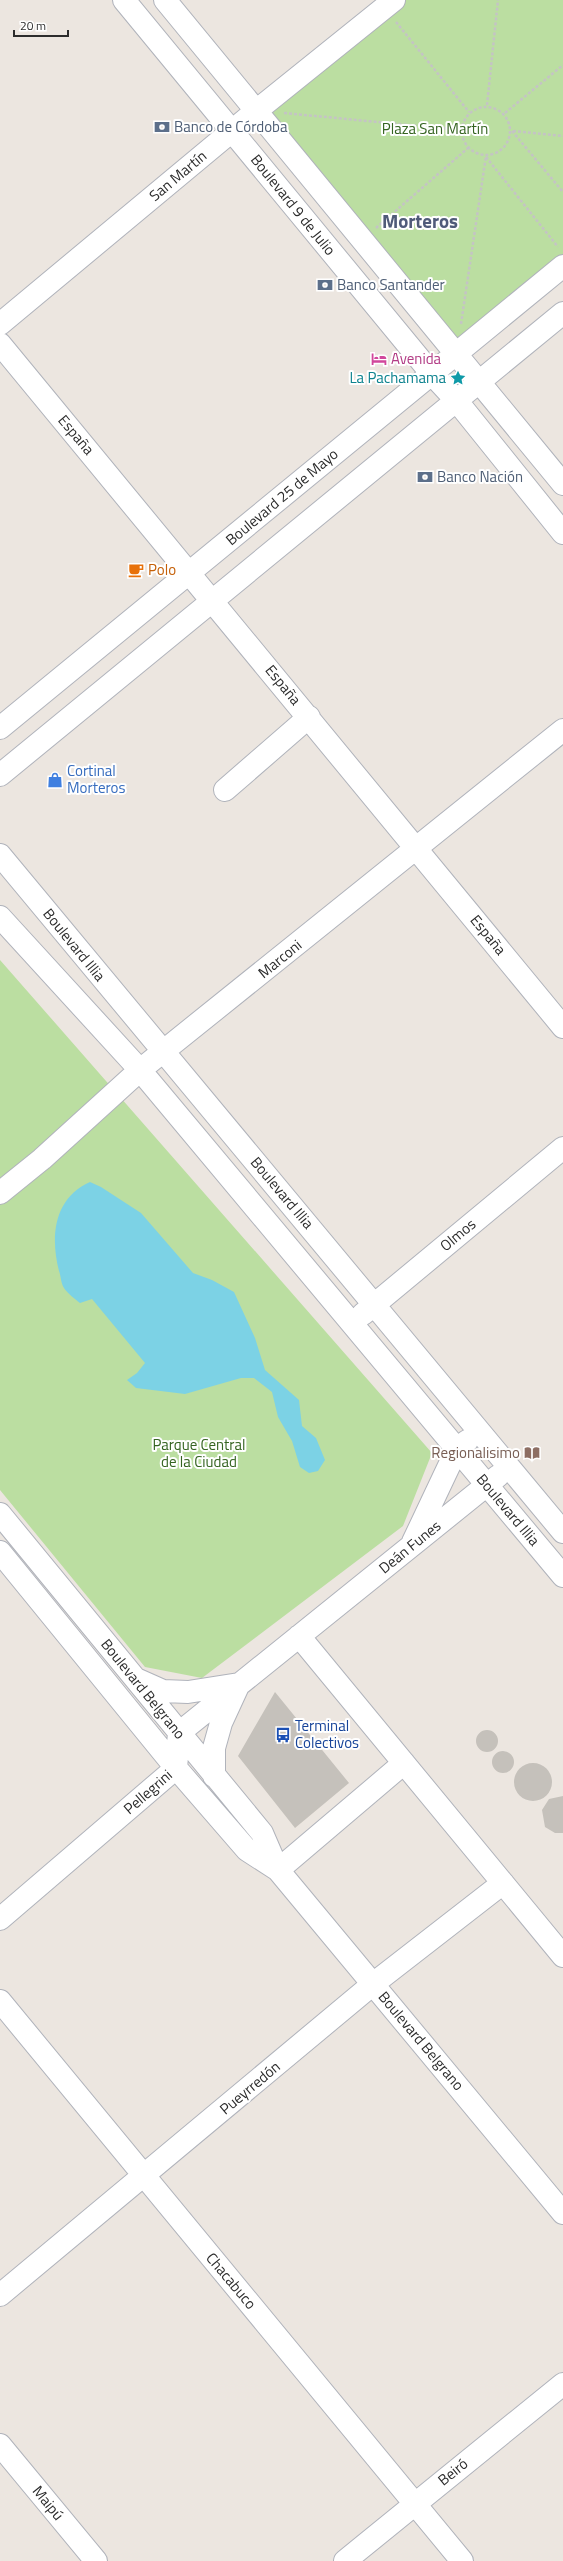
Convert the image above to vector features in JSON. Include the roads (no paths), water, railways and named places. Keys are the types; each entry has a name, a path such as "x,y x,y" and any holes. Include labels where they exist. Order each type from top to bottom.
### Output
{"street":[{"name":"Boulevard 9 de Julio","path":"124,0 432,374 456,400 563,533"},
{"name":"Boulevard 9 de Julio","path":"165,0 563,484"},
{"name":"San Martín","path":"0,324 256,111 389,4"},
{"name":"Boulevard 25 de Mayo","path":"0,728 191,573 456,354 561,257"},
{"path":"0,775 214,601 563,313"},
{"name":"España","path":"0,344 191,573 563,1028"},
{"path":"225,790 309,717"},
{"name":"Marconi","path":"0,1193 42,1159 140,1070 563,730"},
{"name":"Boulevard Illia","path":"0,855 163,1053 374,1304 478,1432 563,1532"},
{"name":"Boulevard Illia","path":"0,917 140,1070 487,1485 562,1572"},
{"name":"Olmos","path":"352,1322 563,1148"},
{"path":"411,1547 457,1449 478,1432"},
{"name":"Deán Funes","path":"306,1631 508,1468"},
{"name":"Boulevard Belgrano","path":"3,1523 262,1833 278,1870 563,2213"},
{"name":"Boulevard Belgrano","path":"0,1552 176,1768 247,1850 278,1870"},
{"path":"179,1733 306,1631 404,1764 563,1956"},
{"path":"134,1678 163,1691 182,1692 239,1684"},
{"path":"214,1776 214,1748 221,1723 239,1684"},
{"name":"Pellegrini","path":"0,1919 176,1768 179,1733"},
{"path":"278,1870 404,1764"},
{"name":"Pueyrredón","path":"0,2295 145,2177 374,1984 503,1883"},
{"name":"Chacabuco","path":"0,2001 462,2561"},
{"name":"Beiró","path":"345,2561 563,2384"},
{"name":"Maipú","path":"0,2445 96,2561"}],"water":[{"path":"90,1182 101,1187 141,1213 193,1273 212,1280 234,1292 255,1338 265,1370 299,1400 302,1426 316,1438 325,1460 318,1471 309,1473 300,1467 292,1441 278,1417 272,1392 254,1378 241,1378 185,1394 136,1388 127,1380 137,1373 145,1363 92,1299 80,1303 66,1290 62,1284 56,1258 55,1232 62,1208 78,1189"}],"place":[{"name":"Banco de Córdoba","path":"162,127"},
{"name":"Banco Santander","path":"325,285"},
{"name":"Avenida","path":"379,359"},
{"name":"La Pachamama","path":"458,378"},
{"name":"Banco Nación","path":"425,477"},
{"name":"Polo","path":"136,570"},
{"name":"Cortinal Morteros","path":"55,780"},
{"name":"Regionalisimo","path":"532,1453"},
{"name":"Terminal Colectivos","path":"283,1735"}],"district":[{"name":"Morteros","path":"420,221"}],"park label":[{"name":"Plaza San Martín","path":"435,129"},
{"name":"Parque Central de la Ciudad","path":"199,1454"}]}
